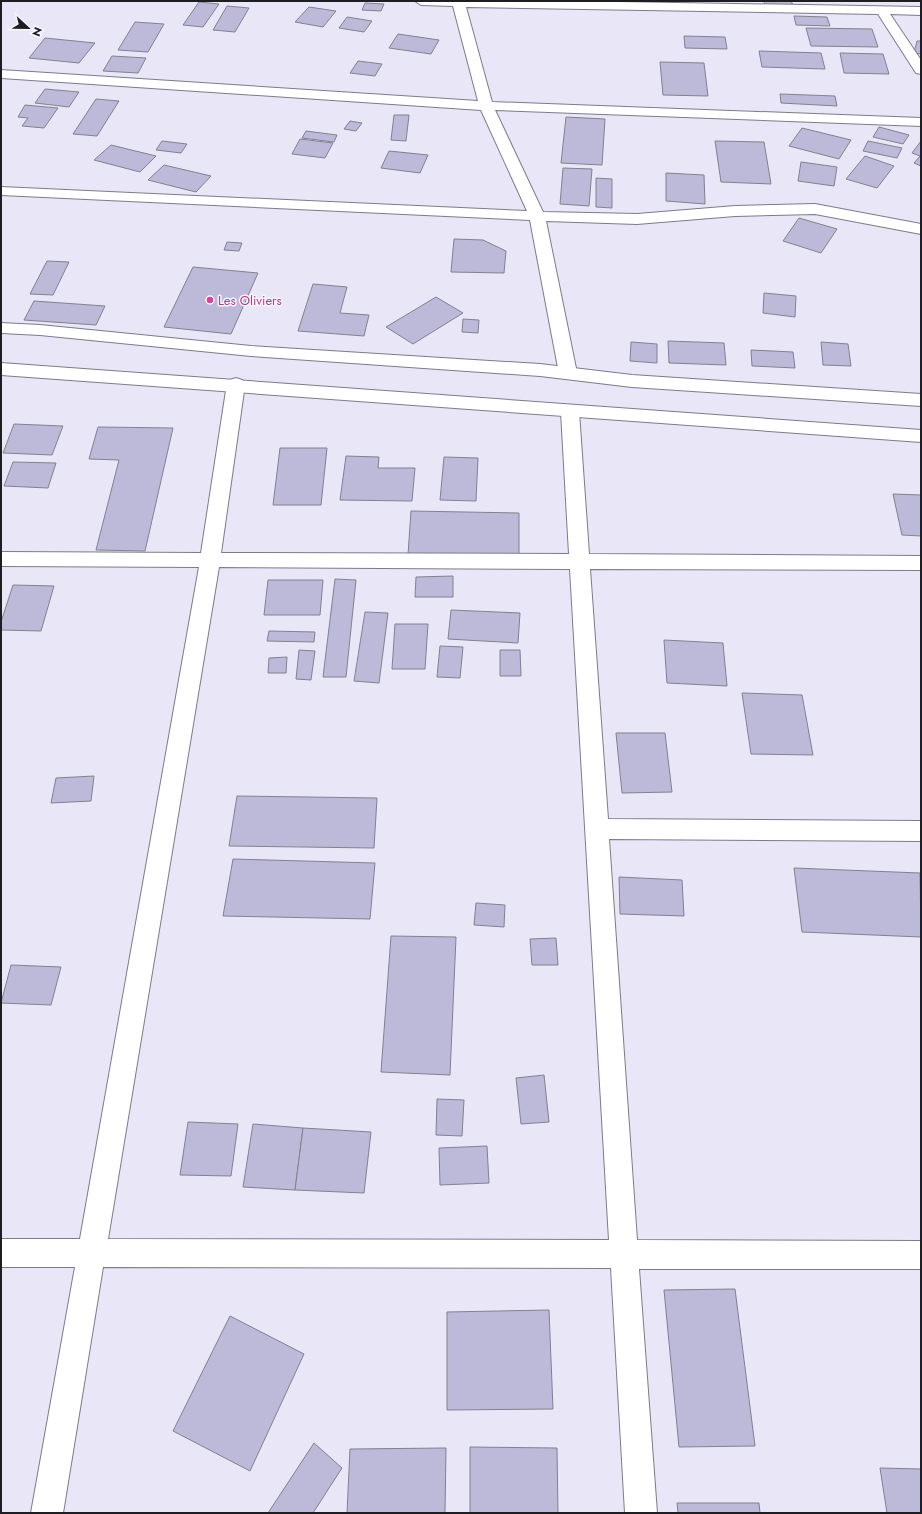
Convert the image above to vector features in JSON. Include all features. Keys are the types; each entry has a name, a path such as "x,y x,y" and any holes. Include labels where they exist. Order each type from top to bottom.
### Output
{"main road":[{"path":"421,1 921,11"},
{"path":"459,2 486,106 537,216 568,373"},
{"path":"882,11 921,70"},
{"path":"1,74 486,106 921,122"},
{"path":"1,191 537,216 645,218 735,211 815,209 854,215 921,229"},
{"path":"1,328 40,330 251,351 568,373 632,381 921,400"},
{"path":"1,369 236,384 570,412 921,436"},
{"path":"47,1513 210,560 236,384"},
{"path":"570,412 578,562 642,1513"},
{"path":"1,559 921,563"},
{"path":"596,830 921,831"},
{"path":"1,1253 921,1255"}],"building":[{"path":"764,1 791,1 793,5 765,5"},
{"path":"199,2 219,4 203,27 183,25"},
{"path":"365,3 384,4 381,11 362,10"},
{"path":"227,6 249,8 235,32 213,30"},
{"path":"309,7 336,11 323,27 295,22"},
{"path":"794,16 827,17 830,26 796,25"},
{"path":"347,17 372,21 364,32 339,28"},
{"path":"135,22 164,24 148,52 118,50"},
{"path":"806,28 872,29 878,47 811,46"},
{"path":"398,34 439,40 431,54 389,48"},
{"path":"684,36 725,37 727,49 685,48"},
{"path":"45,38 95,43 79,63 29,58"},
{"path":"917,41 921,41 921,54 914,53"},
{"path":"759,51 821,53 825,69 762,67"},
{"path":"840,53 883,54 889,74 844,73"},
{"path":"112,56 146,58 138,73 103,71"},
{"path":"358,61 382,64 375,76 350,73"},
{"path":"660,62 704,63 708,96 663,95"},
{"path":"45,89 79,92 69,107 35,103"},
{"path":"780,94 835,96 837,106 781,103"},
{"path":"96,99 119,101 97,136 73,134"},
{"path":"25,105 58,108 44,128 22,126 28,118 18,117"},
{"path":"394,115 409,115 406,141 391,140"},
{"path":"566,117 605,119 602,165 561,163"},
{"path":"350,121 362,123 356,131 344,129"},
{"path":"879,127 909,135 903,144 873,137"},
{"path":"802,128 851,140 839,159 789,146"},
{"path":"306,131 337,135 334,142 302,138"},
{"path":"300,139 333,143 325,158 292,154"},
{"path":"162,141 187,144 181,153 156,150"},
{"path":"715,141 764,142 771,184 721,182"},
{"path":"868,141 902,148 897,158 863,151"},
{"path":"921,141 921,166 914,163 920,156 912,153"},
{"path":"111,145 156,156 140,172 94,160"},
{"path":"389,151 428,155 420,173 381,168"},
{"path":"865,156 894,166 877,188 846,179"},
{"path":"801,162 837,167 834,186 798,181"},
{"path":"164,165 211,176 196,192 148,180"},
{"path":"563,168 592,169 589,206 560,204"},
{"path":"666,173 704,175 705,204 666,201"},
{"path":"596,178 612,179 612,208 596,207"},
{"path":"799,218 837,229 821,253 783,241"},
{"path":"454,239 483,240 506,251 504,273 451,272"},
{"path":"227,242 242,243 239,251 224,250"},
{"path":"47,261 69,262 53,295 30,294"},
{"path":"193,267 258,273 231,334 164,327"},
{"path":"313,284 347,287 340,313 369,315 364,336 298,331"},
{"path":"764,293 796,296 795,317 763,313"},
{"path":"436,297 463,313 413,344 386,327"},
{"path":"34,301 105,306 96,325 24,320"},
{"path":"463,319 479,320 478,333 462,332"},
{"path":"668,341 724,343 726,365 669,363"},
{"path":"631,342 657,344 657,363 630,361"},
{"path":"821,342 848,344 851,366 823,365"},
{"path":"751,350 793,352 795,368 752,366"},
{"path":"14,424 63,426 52,455 3,453"},
{"path":"98,427 173,428 145,551 96,550 119,460 89,459"},
{"path":"280,448 327,448 321,505 273,505"},
{"path":"346,456 379,457 378,468 415,468 412,501 340,500"},
{"path":"444,457 478,458 476,501 440,500"},
{"path":"13,462 56,463 48,488 4,486"},
{"path":"893,494 921,495 921,536 902,535"},
{"path":"411,511 519,513 519,557 408,555"},
{"path":"453,576 453,597 415,597 416,577"},
{"path":"335,579 356,580 346,677 323,677"},
{"path":"268,580 323,580 320,615 264,615"},
{"path":"13,585 54,586 41,631 1,630 1,622"},
{"path":"451,610 520,613 518,643 448,639"},
{"path":"365,612 388,613 379,683 354,681"},
{"path":"395,624 428,624 425,669 392,669"},
{"path":"269,631 315,632 314,642 267,641"},
{"path":"664,640 723,643 727,686 667,683"},
{"path":"440,646 463,647 460,678 437,677"},
{"path":"299,650 315,651 311,680 296,679"},
{"path":"500,650 520,650 521,676 500,676"},
{"path":"287,657 286,673 268,673 269,658"},
{"path":"742,693 802,695 813,755 751,754"},
{"path":"616,733 665,733 672,792 622,793"},
{"path":"94,776 91,801 51,803 56,778"},
{"path":"237,796 377,798 374,848 229,846"},
{"path":"233,859 375,863 370,919 223,916"},
{"path":"794,868 920,873 921,937 802,932"},
{"path":"619,877 682,880 684,916 620,914"},
{"path":"476,903 505,905 504,927 474,925"},
{"path":"391,936 456,937 450,1075 381,1072"},
{"path":"556,938 558,965 532,965 530,939"},
{"path":"11,965 61,967 51,1005 1,1003"},
{"path":"544,1075 549,1122 521,1124 516,1078"},
{"path":"437,1099 464,1100 462,1136 436,1135"},
{"path":"188,1122 238,1124 231,1176 180,1175"},
{"path":"253,1124 303,1128 295,1190 243,1187"},
{"path":"303,1128 371,1132 364,1193 295,1190"},
{"path":"487,1146 489,1183 440,1185 439,1148"},
{"path":"735,1289 755,1446 679,1447 664,1290"},
{"path":"549,1310 553,1409 447,1410 447,1312"},
{"path":"230,1316 304,1354 250,1471 173,1431"},
{"path":"314,1443 342,1468 313,1513 268,1513"},
{"path":"470,1447 557,1448 558,1513 470,1513"},
{"path":"446,1448 445,1513 347,1513 350,1449"},
{"path":"880,1468 921,1469 921,1513 887,1513"},
{"path":"677,1503 759,1503 760,1513 678,1513"}],"place":[{"name":"Les Oliviers","path":"210,300"}]}
